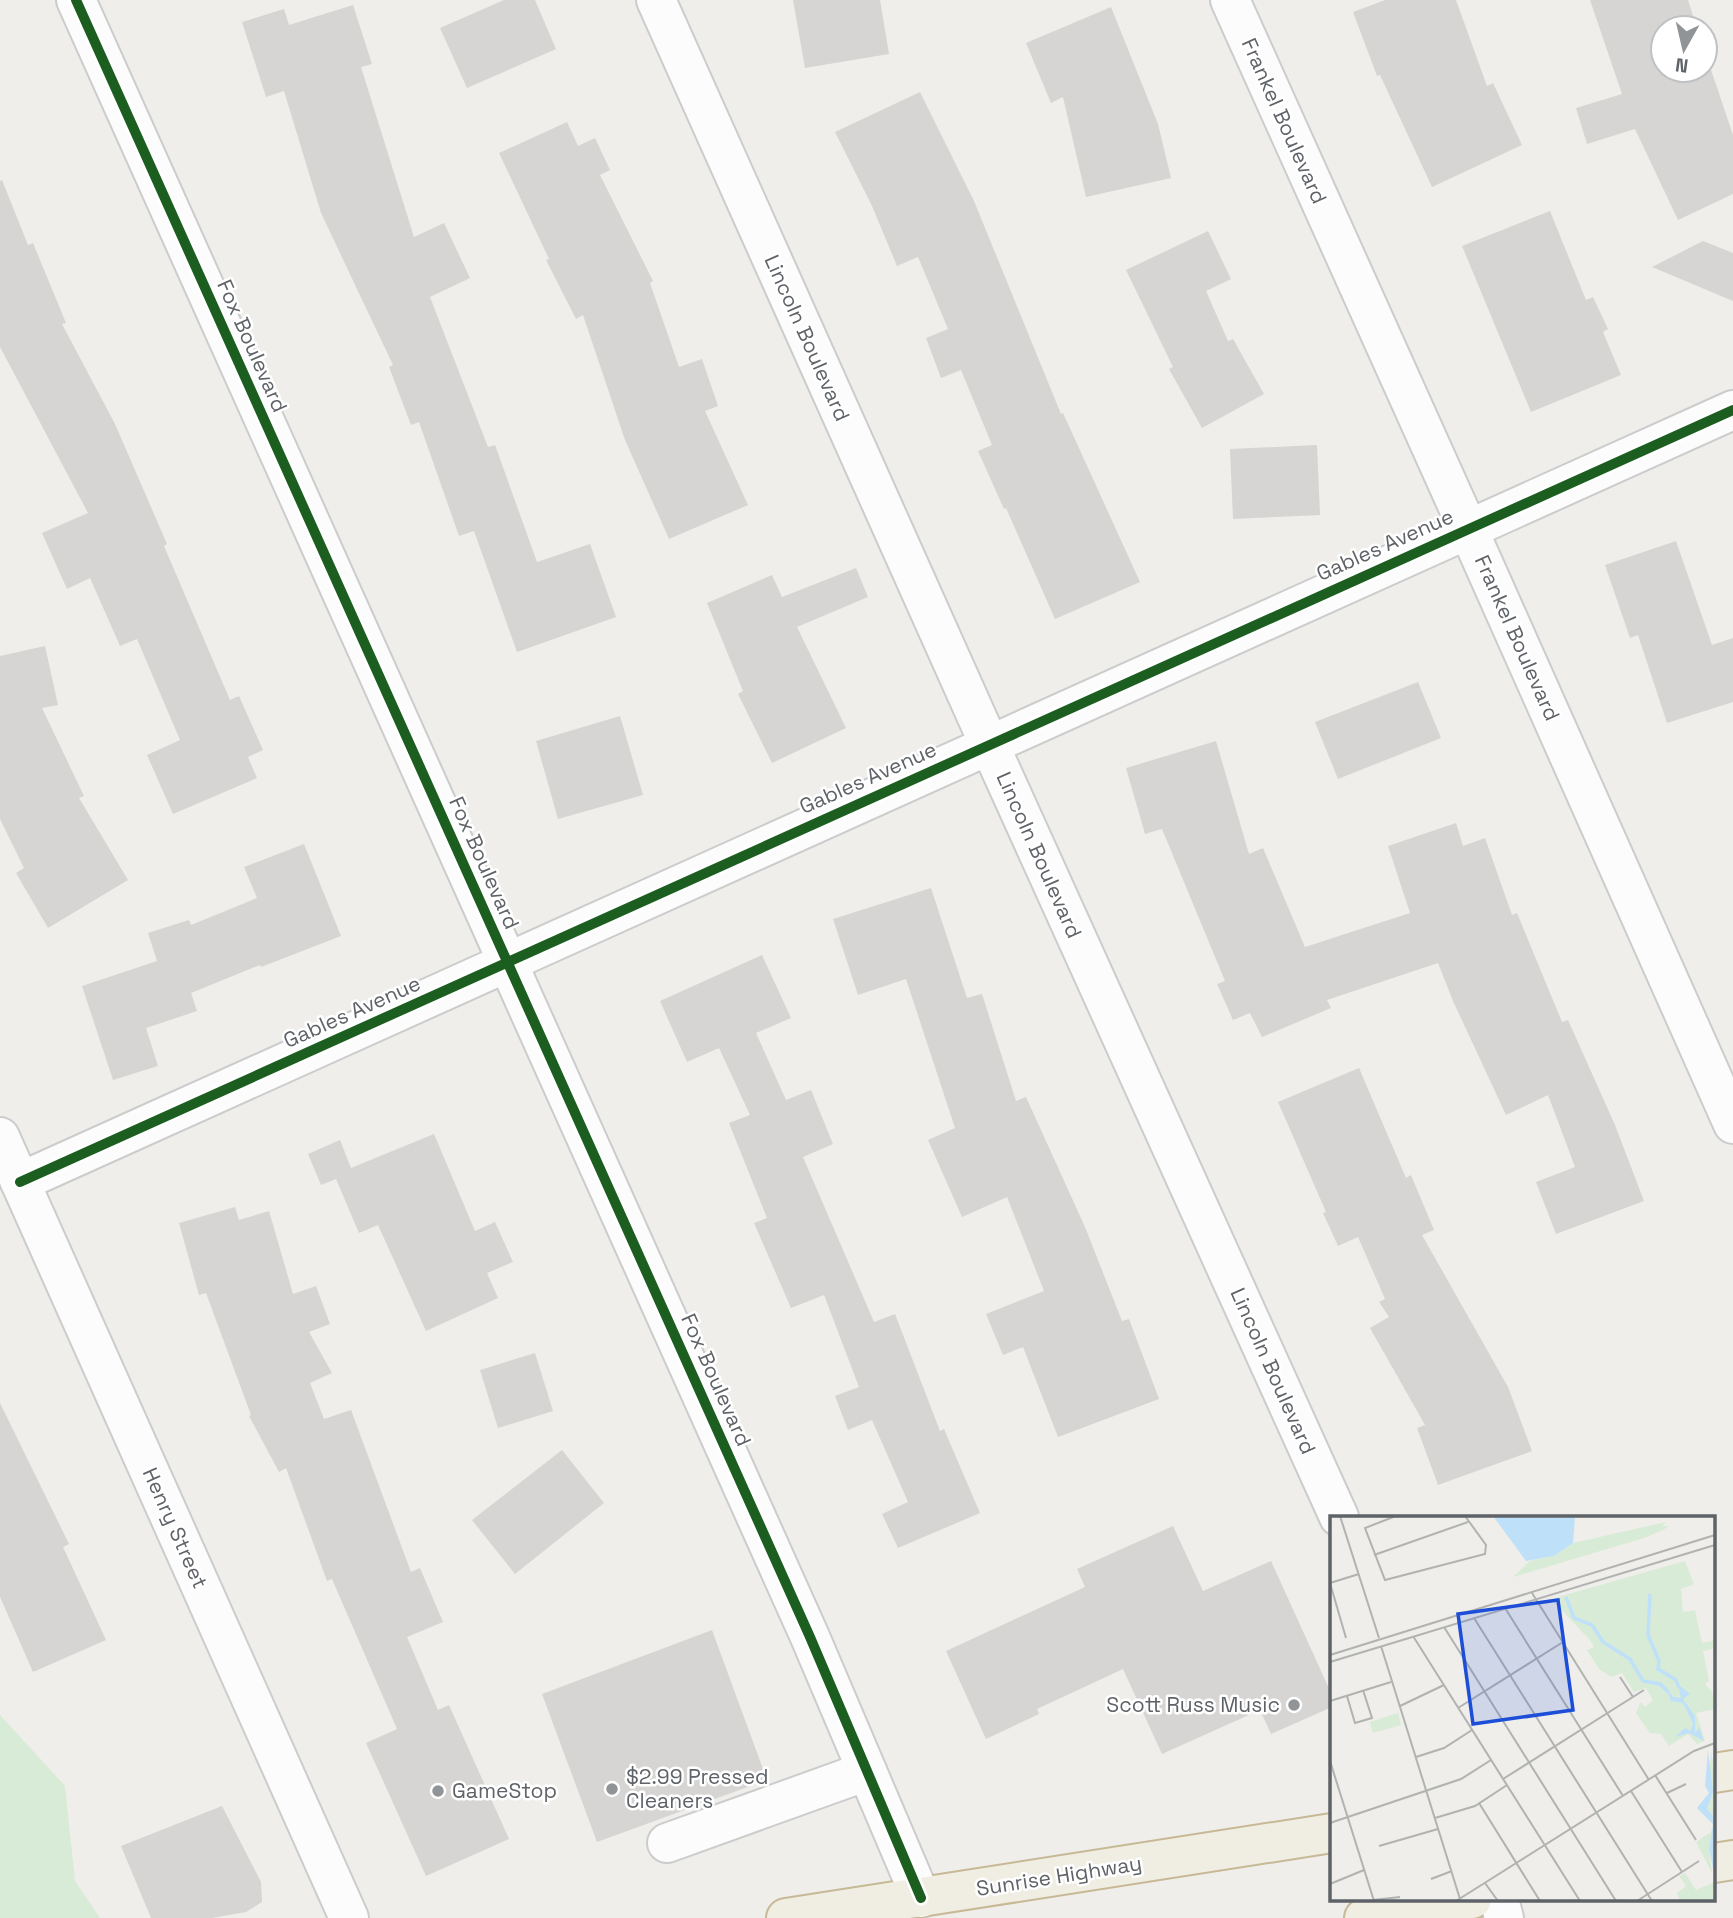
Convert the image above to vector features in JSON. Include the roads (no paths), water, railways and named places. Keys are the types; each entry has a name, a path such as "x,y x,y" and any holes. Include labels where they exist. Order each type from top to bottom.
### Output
{"highway":[{"name":"Sunrise Highway","path":"786,1918 1330,1833"},
{"path":"1364,1918 1466,1900"}],"street":[{"name":"Fox Boulevard","path":"76,0 799,1612 921,1898"},
{"name":"Lincoln Boulevard","path":"656,0 1339,1516"},
{"name":"Frankel Boulevard","path":"1230,0 1733,1124"},
{"name":"Gables Avenue","path":"20,1182 1733,410"},
{"name":"Henry Street","path":"0,1137 349,1918"},
{"path":"667,1843 867,1771"},
{"path":"1499,1900 1504,1918"}],"place":[{"name":"Scott Russ Music","path":"1294,1705"},
{"name":"$2.99 Pressed Cleaners","path":"612,1789"},
{"name":"GameStop","path":"438,1791"}]}
